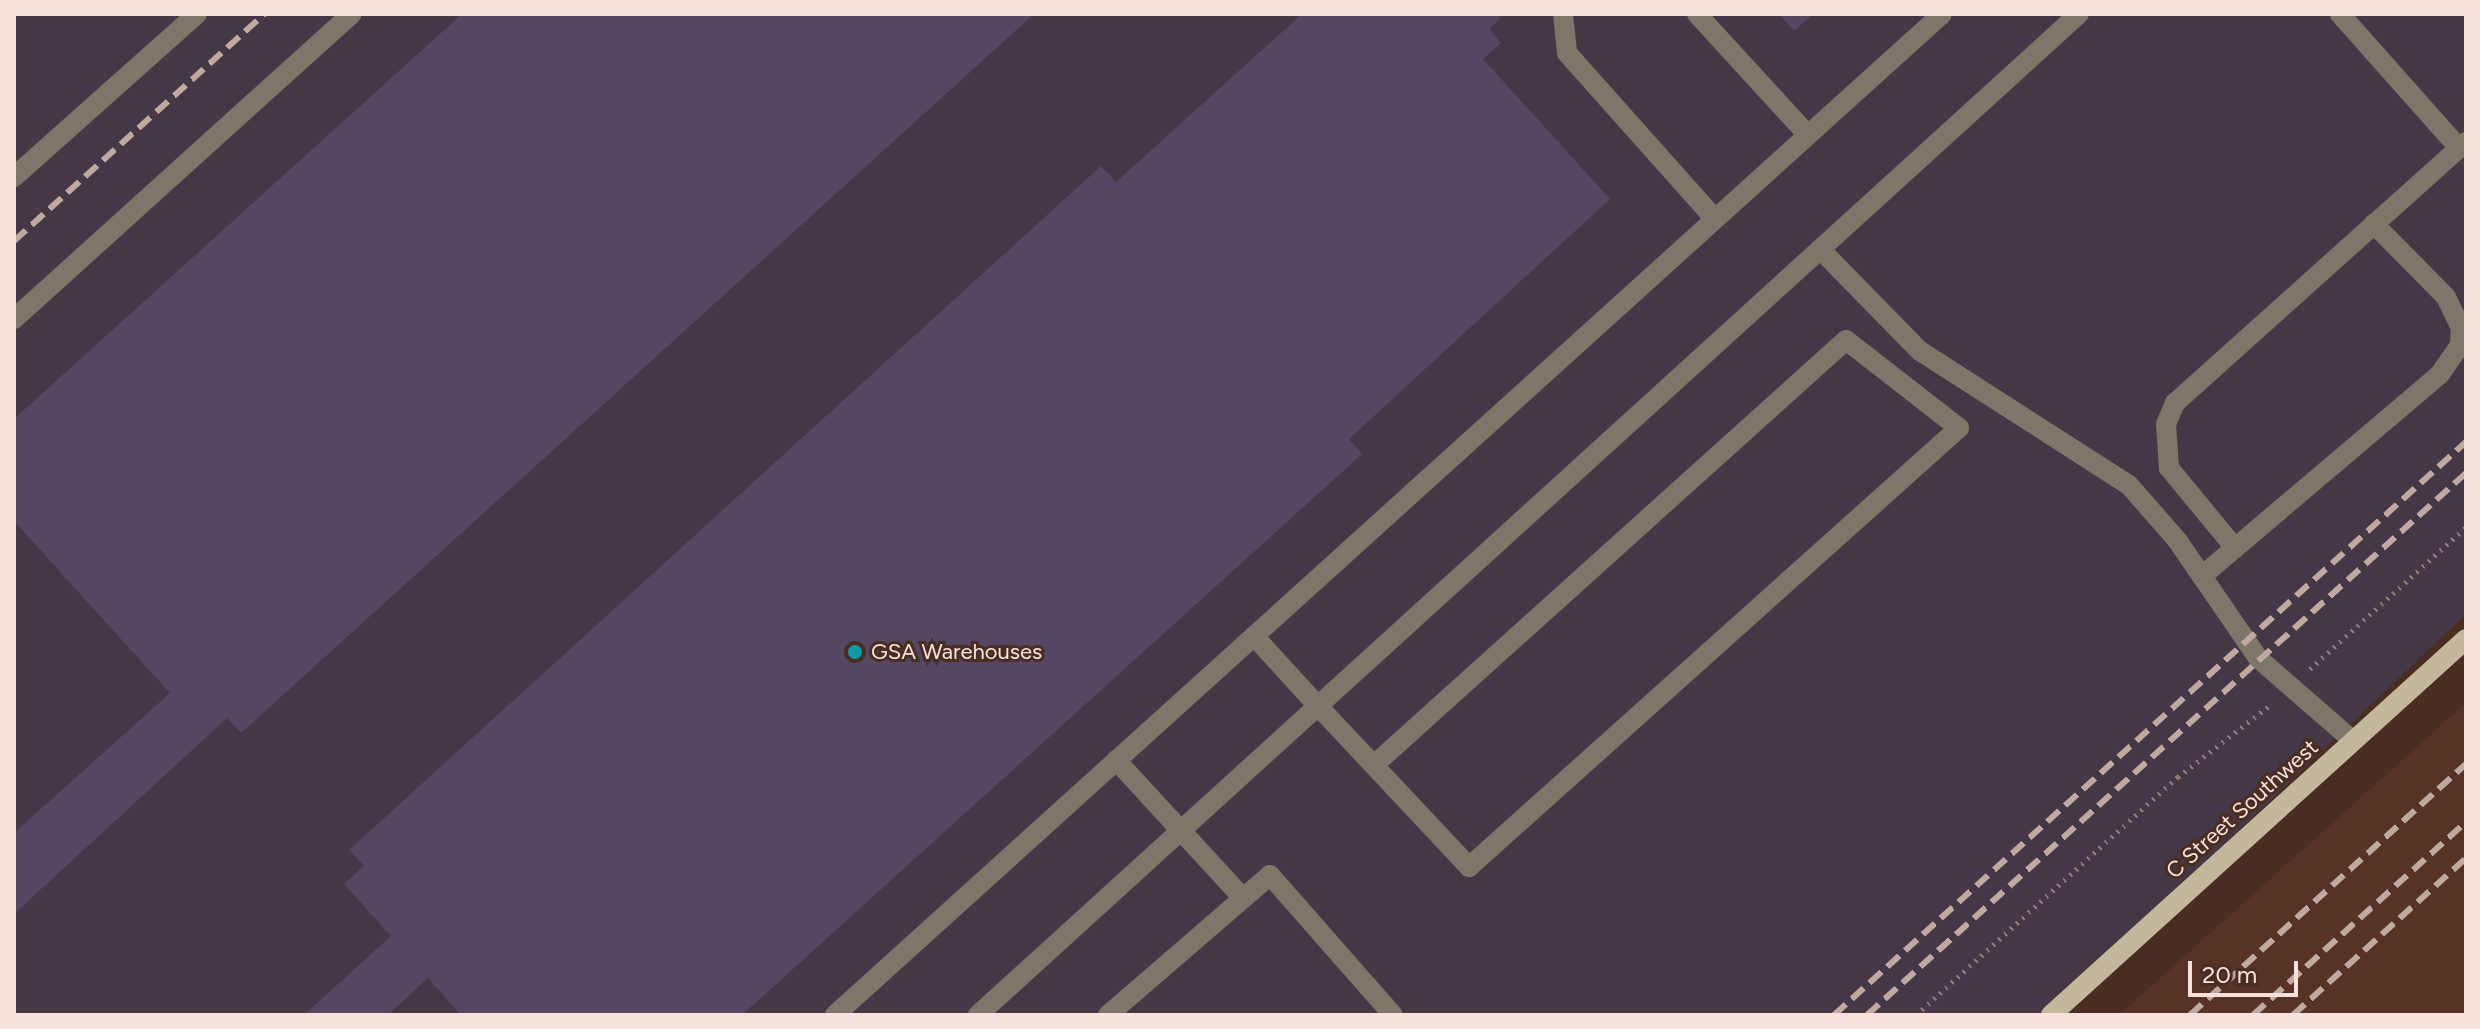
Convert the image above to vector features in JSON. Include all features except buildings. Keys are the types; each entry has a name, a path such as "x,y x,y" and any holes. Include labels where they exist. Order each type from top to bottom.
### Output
{"main road":[{"name":"C Street Southwest","path":"2051,1015 2466,639"}],"lane":[{"path":"14,177 197,14"},
{"path":"14,319 351,14"},
{"path":"1563,14 1567,53 1715,219"},
{"path":"1697,14 1808,135"},
{"path":"835,1015 1942,14"},
{"path":"978,1015 2079,14"},
{"path":"2235,548 2169,468 2166,424 2190,387 2462,145 2340,14"},
{"path":"2202,576 2440,374 2460,345 2461,328 2446,297 2374,224"},
{"path":"1820,249 1920,351 2129,485 2202,576 2258,658 2353,741"},
{"path":"1254,636 1318,706 1469,867 1959,428 1846,340 1374,765"},
{"path":"1116,760 1183,829 1243,898"},
{"path":"1108,1015 1270,875 1393,1015"}],"path":[{"path":"2345,637 2466,527"},
{"path":"1916,1015 2178,777 2245,728"}],"shaded area":[{"path":"14,14 2466,14 2466,614 2045,1015 14,1015"},
{"path":"2466,703 2466,1015 2119,1015"}],"railway":[{"path":"14,241 264,14"},
{"path":"1834,1015 2466,442"},
{"path":"1867,1015 2466,473"},
{"path":"2190,1015 2466,764"},
{"path":"2253,1015 2466,822"},
{"path":"2293,1015 2466,858"}],"place":[{"name":"GSA Warehouses","path":"855,652"}]}
